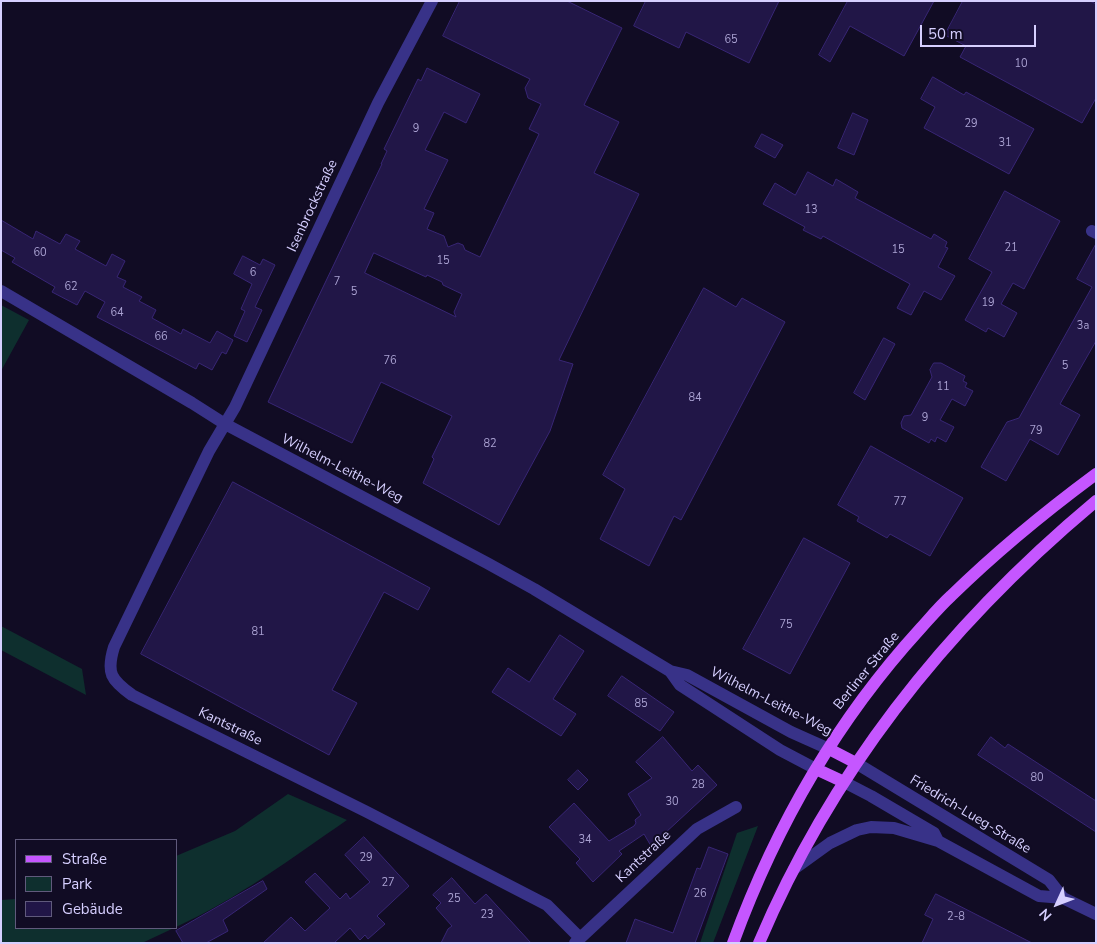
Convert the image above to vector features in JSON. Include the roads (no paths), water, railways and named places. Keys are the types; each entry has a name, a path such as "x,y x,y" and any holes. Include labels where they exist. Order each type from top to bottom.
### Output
{"main road":[{"name":"Berliner Straße","path":"733,943 744,912 786,820 847,718 870,688 950,597 1038,519 1096,474"},
{"path":"759,943 806,846 856,762 901,701 971,617 1041,548 1096,501"},
{"name":"Wilhelm-Leithe-Weg","path":"829,749 856,762"},
{"name":"Wilhelm-Leithe-Weg","path":"816,769 844,782"}],"street":[{"name":"Isenbrockstraße","path":"225,424 378,103 432,1"},
{"name":"Wilhelm-Leithe-Weg","path":"1,291 225,424 487,563 670,671 687,675 790,732 829,749"},
{"name":"Kantstraße","path":"225,424 209,451 114,647 110,659 110,672 117,684 132,695 359,808 547,905 578,940 696,829 736,807"},
{"name":"Wilhelm-Leithe-Weg","path":"670,671 680,685 780,750 816,769"},
{"name":"Friedrich-Lueg-Straße","path":"856,762 1049,880 1063,898"},
{"name":"Friedrich-Lueg-Straße","path":"844,782 934,833 938,841"},
{"name":"Friedrich-Lueg-Straße","path":"794,869 830,843 856,830 871,827 894,828 938,841 1039,896 1063,898 1096,914"}]}
